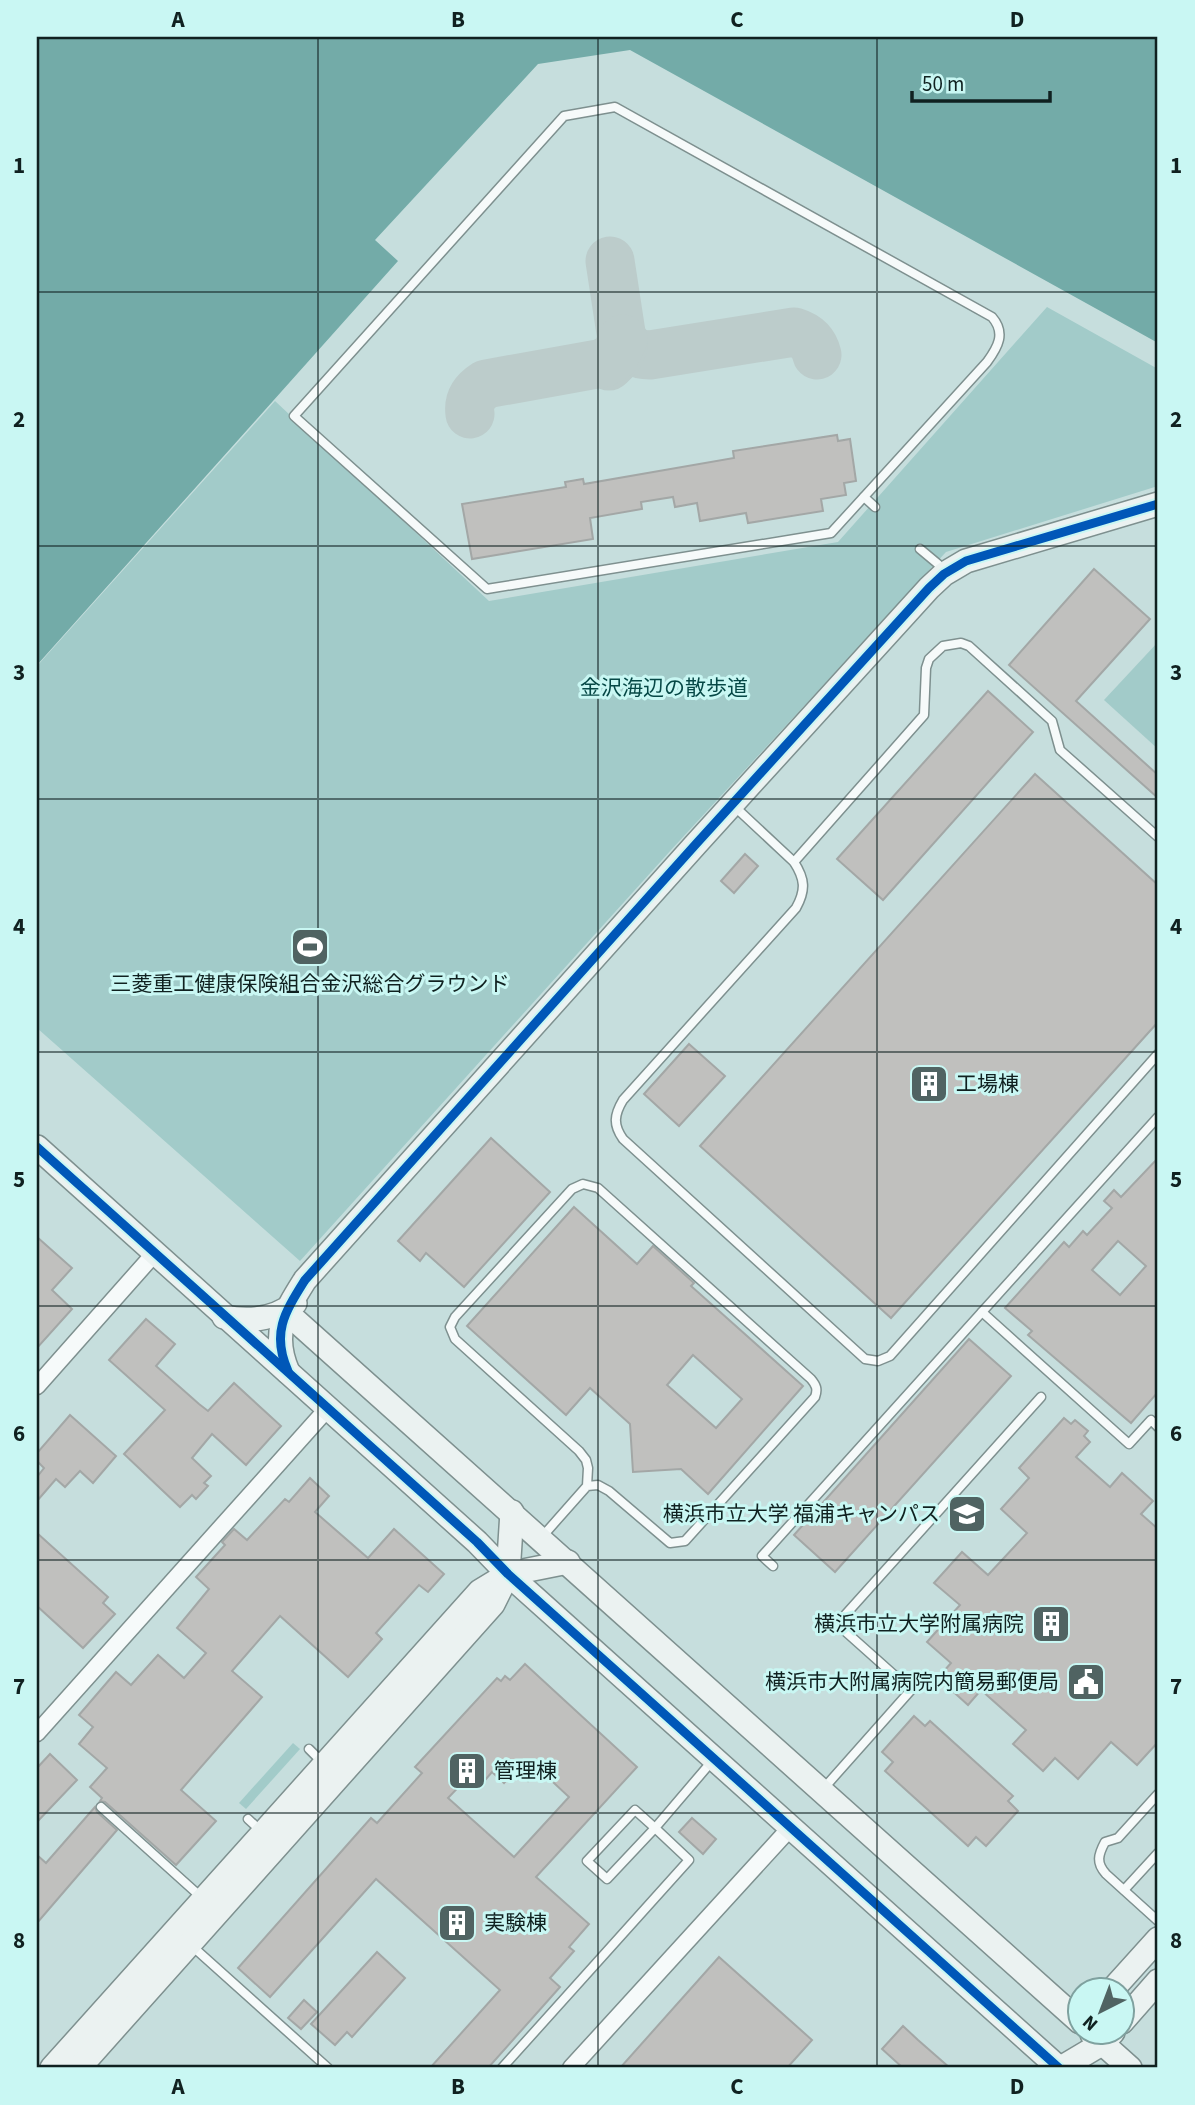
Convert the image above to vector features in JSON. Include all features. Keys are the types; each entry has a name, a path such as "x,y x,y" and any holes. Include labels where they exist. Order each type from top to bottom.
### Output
{"street":[{"path":"224,1317 245,1321 285,1311 314,1288 736,808 946,579 966,561 1158,503"},
{"path":"946,579 1158,516"},
{"path":"37,1147 477,1542 508,1574 1060,2068"},
{"path":"37,1385 154,1254"},
{"path":"285,1311 280,1348 289,1374"},
{"path":"285,1311 568,1562 1066,2012"},
{"path":"37,1733 328,1408"},
{"path":"79,2068 493,1604 508,1574 512,1512"},
{"path":"52,2068 204,1899 256,1826 317,1757 480,1591 508,1574 568,1562"},
{"path":"571,2068 791,1827"},
{"path":"1125,1976 1158,1939"},
{"path":"1136,2006 1158,1981"},
{"path":"1060,2068 1070,2046"},
{"path":"1060,2068 1088,2046"},
{"path":"1111,2046 1130,2068"}],"lane":[{"path":"615,107 992,317 999,324 999,343 987,362 864,497 831,533 487,589 294,416 564,116 615,107"},
{"path":"864,497 874,507"},
{"path":"920,549 938,564 946,579"},
{"path":"794,862 924,715 926,668 929,659 943,646 961,643 969,646 1052,721 1060,750 1158,837"},
{"path":"736,808 794,862 801,872 804,884 802,897 796,908 624,1100 615,1119 617,1130 623,1139 865,1359 878,1361 890,1356 1158,1054"},
{"path":"773,1566 762,1556 1158,1116"},
{"path":"541,1538 587,1486 586,1460 454,1339 450,1327 455,1317 572,1189 583,1184 598,1188 811,1379 817,1392 685,1541 670,1543 610,1491 598,1485 587,1486"},
{"path":"982,1312 1129,1444 1151,1420 1158,1427"},
{"path":"822,1791 911,1690 837,1624 1041,1397"},
{"path":"502,2068 689,1860 655,1828 635,1810 587,1861 607,1880 655,1828 715,1758"},
{"path":"1158,1794 1118,1838 1105,1842 1098,1859 1100,1867 1158,1921"},
{"path":"102,1807 204,1899"},
{"path":"1124,1891 1158,1853"},
{"path":"190,1943 328,2068"}],"green space":[{"name":"金沢海辺の散歩道","path":"1047,307 1158,369 1158,486 946,552 671,850 300,1261 37,1028 37,666 275,401 489,601 838,542"},
{"path":"1158,642 1158,749 1104,700"},
{"path":"293,1743 300,1749 246,1809 239,1803"}],"shaded area":[{"path":"37,37 1158,37 1158,343 630,50 538,64 375,240 398,261 37,665"}],"building":[{"path":"837,435 838,441 850,439 856,481 844,483 846,495 821,499 823,511 748,523 746,513 700,521 697,503 675,507 673,497 641,502 642,509 590,518 593,539 472,559 462,504 566,487 565,482 583,479 584,484 734,458 733,451"},
{"path":"1094,569 1150,619 1076,701 1158,775 1158,798 1009,665"},
{"path":"988,691 1033,732 883,900 837,859"},
{"name":"工場棟","path":"1035,774 1158,885 1158,1022 891,1318 700,1146"},
{"path":"745,854 758,866 734,893 721,881"},
{"path":"689,1044 725,1076 679,1126 644,1094"},
{"path":"491,1138 550,1192 464,1287 426,1253 420,1261 398,1241"},
{"path":"1158,1158 1158,1392 1131,1423 1028,1335 1032,1331 1005,1308 1064,1242 1069,1247 1083,1231 1087,1235 1112,1208 1104,1201 1114,1190 1121,1197","holes":["1118,1241 1146,1266 1120,1295 1092,1270"]},
{"path":"574,1207 637,1264 653,1246 694,1283 691,1286 803,1386 708,1494 681,1469 633,1472 630,1424 590,1388 566,1415 467,1326","holes":["693,1355 742,1399 716,1428 667,1385"]},
{"path":"37,1237 72,1268 52,1290 72,1309 37,1348"},
{"path":"146,1319 175,1344 156,1366 199,1404 208,1411 234,1383 281,1426 246,1465 212,1434 192,1458 211,1476 204,1483 208,1486 196,1499 192,1495 180,1507 124,1454 165,1410 109,1360"},
{"path":"969,1339 1011,1376 835,1572 794,1535"},
{"path":"70,1415 116,1456 93,1483 80,1471 65,1487 56,1479 37,1501 37,1477 44,1468 37,1461 37,1453"},
{"name":"横浜市立大学附属病院","path":"1064,1418 1071,1424 1075,1420 1088,1431 1084,1436 1090,1442 1076,1457 1110,1487 1122,1473 1153,1501 1141,1514 1158,1529 1158,1742 1137,1765 1111,1742 1078,1779 1055,1758 1043,1771 1013,1744 1026,1730 981,1690 968,1705 938,1678 951,1663 927,1642 960,1605 934,1583 962,1552 988,1575 1027,1533 1001,1509 1029,1478 1019,1468"},
{"path":"310,1478 329,1496 315,1512 368,1558 394,1529 444,1574 428,1592 419,1585 376,1633 382,1639 348,1677 280,1616 232,1671 262,1697 181,1790 216,1821 176,1865 105,1802 100,1801 102,1798 90,1787 107,1768 79,1744 93,1727 79,1715 116,1672 131,1685 158,1655 184,1678 206,1653 177,1628 209,1589 196,1577 225,1545 222,1542 234,1529 247,1540 285,1499 289,1502"},
{"path":"37,1533 108,1597 103,1603 115,1614 83,1648 37,1606"},
{"path":"525,1664 637,1767 536,1877 589,1924 569,1947 574,1951 550,1978 560,1987 488,2068 430,2068 500,1990 376,1879 270,1997 238,1968 371,1818 377,1823 422,1773 415,1767 497,1678 501,1681 505,1676 510,1680","holes":["539,1769 569,1797 514,1857 448,1798 469,1776 480,1786 492,1772 504,1783 516,1770 528,1781"]},
{"path":"914,1716 925,1726 930,1721 1013,1796 1008,1801 1018,1811 986,1846 976,1837 968,1846 885,1771 893,1762 882,1752"},
{"path":"50,1754 77,1780 37,1822 37,1768"},
{"path":"95,1807 117,1830 37,1923 37,1855 46,1863"},
{"path":"692,1818 716,1839 703,1854 679,1832"},
{"path":"377,1952 405,1978 352,2037 347,2032 335,2045 311,2024"},
{"path":"719,1957 812,2040 787,2068 620,2068"},
{"path":"304,2000 317,2012 301,2029 288,2018"},
{"path":"903,2026 950,2068 903,2068 882,2049"}],"taxiway":[{"path":"609,366 618,357 623,346 610,261"},
{"path":"623,339 634,351 650,355 794,332 809,340 817,355"},
{"path":"470,414 473,396 486,384 603,363 615,356 623,339"}],"cycle path":[{"path":"288,1371 281,1345 283,1323 305,1280 929,588 944,574 966,561 1158,504"},
{"path":"37,1147 1059,2068"}],"place":[{"name":"三菱重工健康保険組合金沢総合グラウンド","path":"310,947"},
{"name":"工場棟","path":"929,1084"},
{"name":"横浜市立大学 福浦キャンパス","path":"967,1514"},
{"name":"横浜市立大学附属病院","path":"1051,1624"},
{"name":"横浜市大附属病院内簡易郵便局","path":"1086,1682"},
{"name":"管理棟","path":"467,1771"},
{"name":"実験棟","path":"457,1923"}]}
